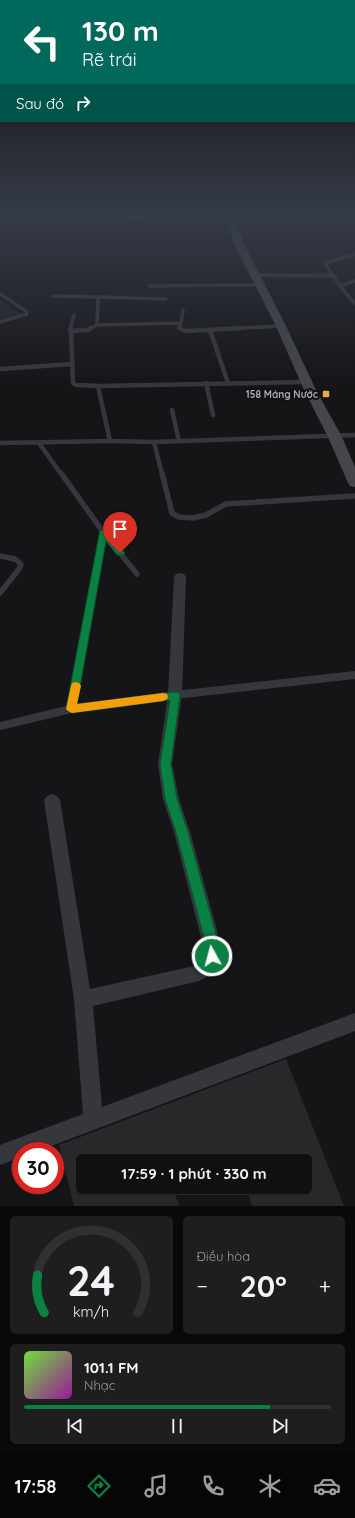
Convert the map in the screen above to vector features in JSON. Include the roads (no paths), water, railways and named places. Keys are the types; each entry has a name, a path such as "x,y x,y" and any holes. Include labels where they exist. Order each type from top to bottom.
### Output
{"main road":[{"path":"253,272 281,326 306,382 335,437 355,482"}],"street":[{"path":"83,999 199,973 212,956 214,949 182,832 171,799 165,764 175,695 180,577"},
{"path":"52,800 83,999 93,1120"},
{"path":"0,1155 355,1022"}],"lane":[{"path":"331,272 340,286 355,304"},
{"path":"150,286 334,276"},
{"path":"340,286 355,281"},
{"path":"0,294 26,311 27,314 0,322"},
{"path":"53,296 166,299"},
{"path":"97,325 98,297"},
{"path":"183,310 179,328 183,330 281,326"},
{"path":"74,315 70,331 74,384 98,386 306,382"},
{"path":"70,331 88,330 97,325 181,323"},
{"path":"210,330 228,383"},
{"path":"0,369 72,364"},
{"path":"206,384 213,415"},
{"path":"98,386 110,441"},
{"path":"172,410 179,441"},
{"path":"0,443 110,441 154,442 335,437 355,435"},
{"path":"154,442 172,513 176,517 204,516 226,504 355,496"},
{"path":"39,443 103,532 137,574"},
{"path":"72,709 103,532"},
{"path":"0,556 19,560 21,564 19,569 0,593"},
{"path":"0,726 72,709 175,695 355,676"}],"place":[{"name":"158 Máng Nước","path":"326,394"}]}
